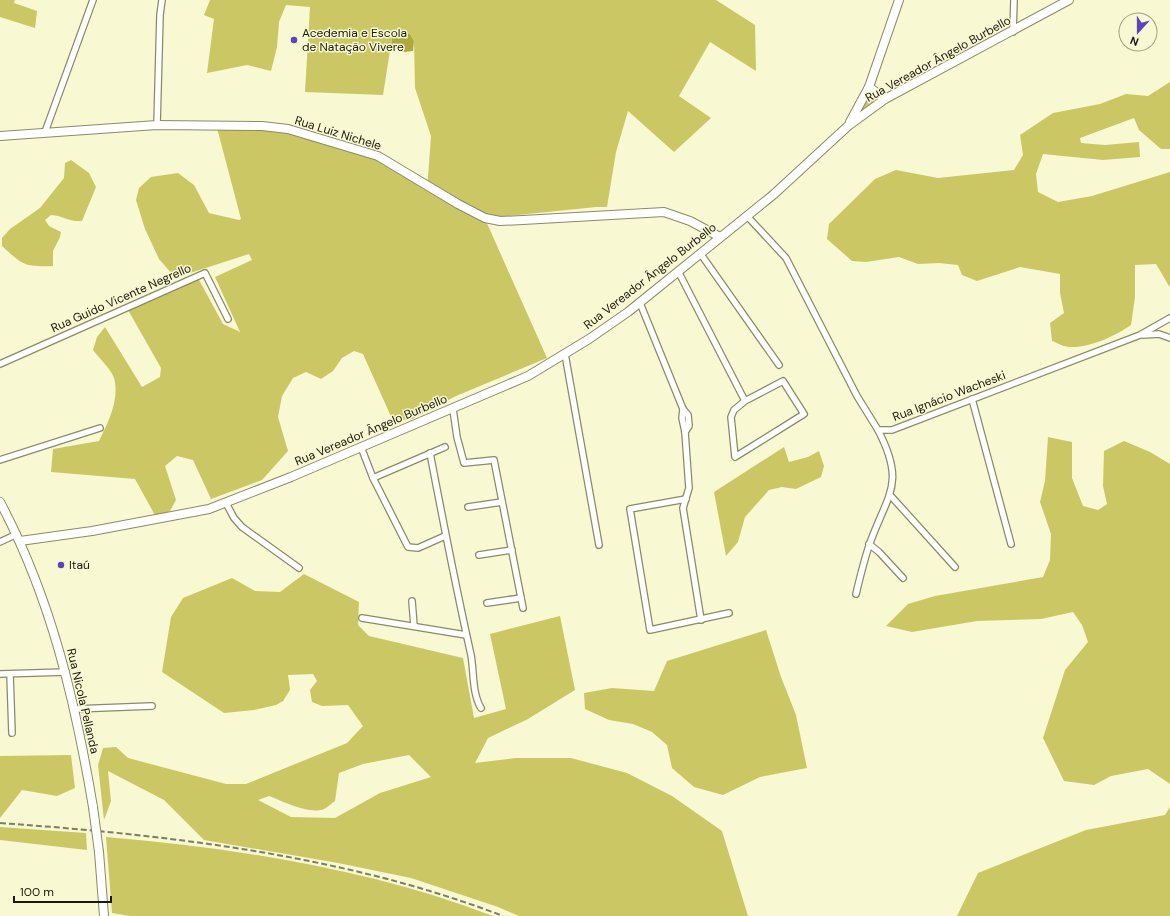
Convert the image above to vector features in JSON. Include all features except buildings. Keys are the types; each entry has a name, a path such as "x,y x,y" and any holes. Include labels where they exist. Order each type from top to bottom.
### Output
{"main road":[{"path":"848,126 869,87 899,0"},
{"name":"Rua Vereador Ângelo Burbello","path":"19,538 186,514 209,509 453,409 517,381 565,354 640,303 793,178 848,126 885,99 1013,32 1069,0"},
{"path":"869,87 885,99"},
{"name":"Rua Luiz Nichele","path":"0,136 157,125 262,126 288,129 378,156 458,204 485,218 500,221 664,212 690,221 720,237"},
{"name":"Rua Nicola Pellanda","path":"0,502 19,538 39,586 66,672 93,807 99,852 104,916"}],"street":[{"path":"45,132 93,0"},
{"path":"157,125 160,15 162,0"},
{"path":"1013,32 1014,0"},
{"path":"747,216 786,258 857,396 889,450 894,471 890,495 869,544 856,594"},
{"path":"700,253 780,365"},
{"path":"678,271 745,401"},
{"name":"Rua Guido Vicente Negrello","path":"0,364 204,273 228,318"},
{"path":"640,303 683,410 682,424 685,432 689,488 683,508 701,620"},
{"name":"Rua Ignácio Wacheski","path":"878,430 892,430 972,400 1140,335 1170,318"},
{"path":"1140,335 1159,334 1170,338"},
{"path":"565,354 599,545"},
{"path":"783,381 804,414 735,457 731,417 734,410 745,401 783,381"},
{"path":"972,400 1011,544"},
{"path":"453,409 457,437 464,462 494,460 523,608"},
{"path":"0,460 100,428"},
{"path":"361,447 374,478 408,547 418,548 445,536"},
{"path":"374,478 445,447"},
{"path":"430,454 445,536 472,659 477,701 480,708"},
{"path":"890,495 955,567"},
{"path":"686,499 630,509 650,630 729,613"},
{"path":"468,508 502,502"},
{"path":"226,503 234,518 242,527 299,568"},
{"path":"0,542 19,538"},
{"path":"869,544 879,552 903,578"},
{"path":"479,556 512,550"},
{"path":"487,603 521,598"},
{"path":"412,601 414,626"},
{"path":"362,618 466,635"},
{"path":"0,674 66,672"},
{"path":"10,674 12,733"},
{"path":"74,709 152,706"}],"shaded area":[{"path":"0,0 15,0 14,3 37,11 35,28 0,17"},
{"path":"210,0 716,0 755,25 756,71 710,42 679,96 711,118 674,152 628,111 616,152 607,207 507,216 486,221 547,358 456,396 412,419 393,421 363,354 354,351 342,358 333,371 321,379 306,372 293,378 282,396 278,417 288,451 262,480 211,499 193,460 177,456 165,466 176,500 170,511 156,517 135,479 51,472 53,449 99,441 106,427 114,402 114,378 93,350 97,337 105,327 142,387 160,377 161,368 128,310 198,278 223,324 240,332 215,277 252,260 249,254 187,274 172,274 159,259 145,229 136,200 139,188 151,177 178,173 194,185 209,213 239,220 241,219 217,128 258,129 289,132 380,161 427,190 431,136 415,88 414,41 410,34 392,38 383,95 305,92 310,7 286,5 279,22 277,47 271,71 247,65 207,73 214,19 204,15"},
{"path":"399,34 410,34 414,41 413,51 404,52 391,46 392,38"},
{"path":"1170,82 1170,149 1161,149 1139,130 1134,118 1080,138 1081,143 1105,145 1139,142 1140,157 1103,160 1043,154 1036,174 1038,192 1058,202 1092,196 1170,172 1170,286 1156,264 1135,265 1135,297 1131,325 1110,337 1086,346 1078,347 1065,346 1052,341 1050,323 1064,313 1060,293 1060,274 1020,267 977,281 962,275 958,265 939,263 918,264 899,257 866,262 852,261 827,239 829,224 875,179 896,170 938,178 1014,170 1023,155 1020,135 1053,113 1100,104 1126,94 1148,96"},
{"path":"870,92 879,100 861,112"},
{"path":"71,160 89,173 96,187 82,221 74,221 60,216 51,215 45,220 49,226 61,232 53,251 53,266 24,264 2,246 2,238 10,229 40,208 64,178 65,163"},
{"path":"1048,437 1072,442 1072,478 1083,506 1098,510 1107,504 1103,486 1104,451 1124,441 1150,452 1170,464 1170,784 1148,769 1111,776 1094,785 1064,781 1043,738 1065,670 1088,642 1082,625 1073,612 1041,619 977,621 912,632 886,626 908,604 935,596 1043,577 1050,560 1051,534 1040,502 1045,481"},
{"path":"784,447 789,462 808,457 819,451 824,466 821,477 796,489 782,487 769,490 745,517 738,542 726,556 714,492"},
{"path":"304,574 359,602 358,625 369,636 463,658 474,718 506,709 490,634 560,616 575,690 528,719 488,738 475,763 515,758 571,758 627,773 672,796 722,831 748,916 519,916 498,907 411,878 338,863 204,840 164,800 108,771 111,801 104,820 98,765 103,748 116,747 128,758 226,784 246,784 347,743 363,726 348,705 322,706 312,702 310,690 317,681 313,674 288,675 290,690 283,701 276,705 254,710 224,713 162,672 171,617 183,598 232,578 255,591 280,592","holes":["409,755 431,777 380,793 335,818 291,817 258,800 269,796 304,809 324,809 335,801 339,773 363,764"]},
{"path":"766,630 781,677 796,715 807,768 760,777 723,795 694,787 672,768 667,745 652,732 633,724 609,720 585,709 584,693 612,688 654,691 667,661"},
{"path":"71,755 75,788 57,796 22,790 0,818 0,756"},
{"path":"1170,807 1170,916 957,916 978,873 1086,830 1165,815"},
{"path":"0,827 86,833 87,850 0,840"},
{"path":"106,837 204,847 253,854 351,873 399,885 493,916 130,916 112,913"}],"railway":[{"path":"0,823 128,834 255,851 381,877 443,895 503,916"}],"place":[{"name":"Acedemia e Escola de Natação Vivere","path":"294,40"},
{"name":"Itaú","path":"61,565"}]}
